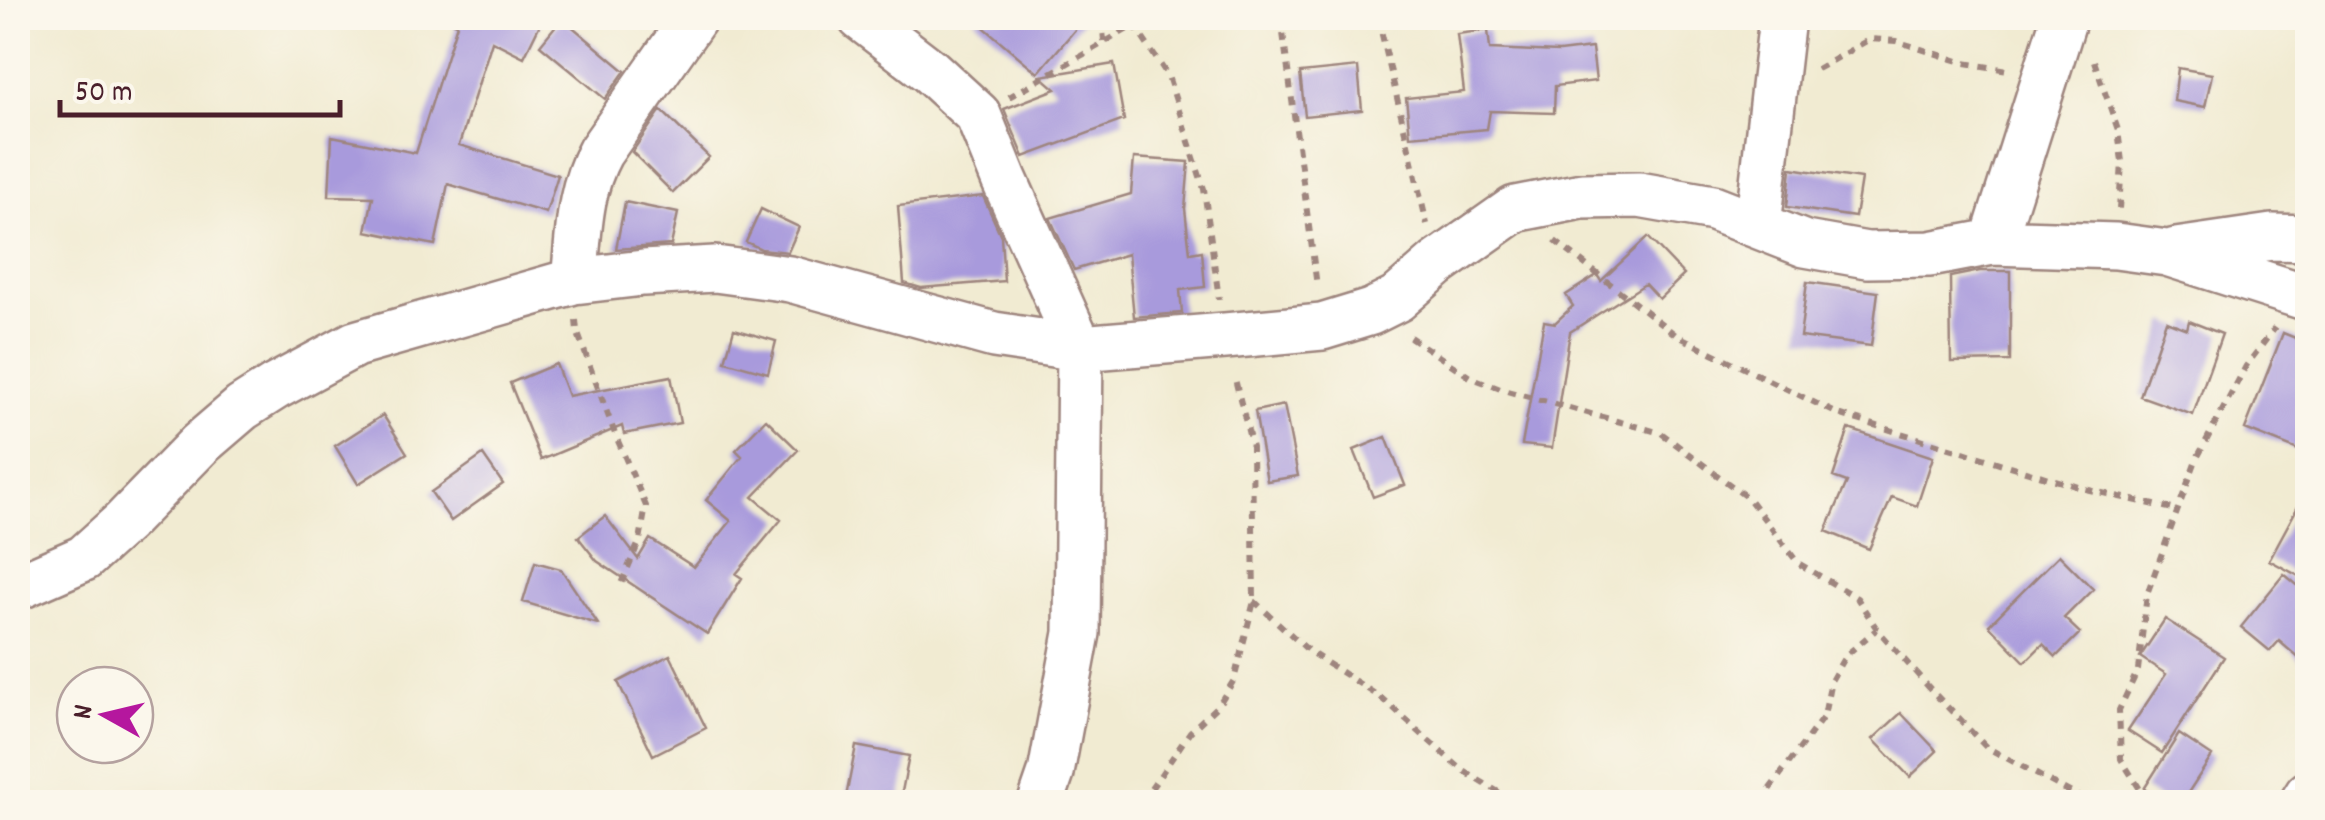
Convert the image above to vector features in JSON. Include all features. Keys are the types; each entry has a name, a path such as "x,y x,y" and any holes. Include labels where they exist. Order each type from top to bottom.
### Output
{"street":[{"path":"574,281 589,173 694,18"},
{"path":"861,18 978,115 1080,348 1077,633 1052,773 1041,802"},
{"path":"1758,225 1782,18"},
{"path":"1992,242 2043,77 2076,34"},
{"path":"18,587 84,558 200,444 242,408 275,387 355,344 574,281 715,269 790,279 994,335 1080,348 1322,327 1371,312 1397,299 1514,209 1582,196 1639,195 1713,208 1805,244 1867,255 1930,254 1992,242 2116,246 2167,253 2304,297"},
{"path":"2167,253 2272,237 2308,238"},
{"path":"2304,802 2308,794"}],"path":[{"path":"1102,18 1104,42"},
{"path":"978,115 1146,18"},
{"path":"1281,18 1322,327"},
{"path":"1378,18 1438,264"},
{"path":"1134,24 1168,76 1204,188 1225,336 1252,446 1254,601 1234,680 1219,704 1190,732 1142,802"},
{"path":"2076,34 2118,130 2122,162 2116,246"},
{"path":"1772,104 1808,74 1870,38 2043,77"},
{"path":"1514,209 1676,335 1838,414 2085,488 2177,510"},
{"path":"574,281 577,331 646,506 640,540 620,586"},
{"path":"2148,802 2120,759 2119,710 2138,670 2147,594 2196,460 2246,366 2304,297"},
{"path":"1371,312 1470,376 1504,390 1661,434 1749,500 1798,563 1857,598 1878,630 1986,747 2077,796 2100,802"},
{"path":"1254,601 1310,652 1380,698 1462,770 1515,802"},
{"path":"1760,802 1824,716 1832,681 1845,656 1878,630"}],"building":[{"path":"444,18 543,18 524,57 492,41 459,145 558,175 546,213 448,184 435,245 366,231 373,197 329,196 332,136 416,153 457,24"},
{"path":"562,18 625,71 605,99 540,45"},
{"path":"973,18 1085,18 1038,73"},
{"path":"1488,30 1490,49 1559,52 1592,48 1596,81 1555,86 1554,113 1490,111 1487,129 1410,136 1406,98 1464,92 1457,34"},
{"path":"1114,64 1124,120 1024,157 1004,109 1056,89 1041,76"},
{"path":"1358,67 1362,110 1305,116 1300,73"},
{"path":"2178,68 2212,74 2205,107 2174,101"},
{"path":"661,110 709,157 673,193 632,152"},
{"path":"1134,158 1189,162 1185,209 1190,253 1202,251 1205,287 1180,290 1182,313 1134,317 1128,254 1074,270 1050,218 1131,194"},
{"path":"1791,168 1861,179 1855,217 1787,207"},
{"path":"983,196 1001,236 1004,281 921,288 904,283 898,206"},
{"path":"625,202 678,213 671,245 616,249"},
{"path":"761,209 799,227 788,252 761,249 746,242"},
{"path":"1648,237 1684,275 1659,299 1645,284 1570,332 1552,448 1522,445 1544,321 1555,323 1573,306 1566,295 1597,275 1601,281"},
{"path":"2010,271 2010,361 1951,362 1950,277"},
{"path":"1807,282 1878,292 1871,346 1800,337"},
{"path":"2166,321 2187,329 2189,321 2222,334 2193,415 2140,396"},
{"path":"734,329 776,341 768,373 725,361"},
{"path":"2283,333 2308,343 2308,454 2245,429"},
{"path":"556,364 568,396 671,376 680,423 624,434 622,426 541,460 510,383"},
{"path":"1284,405 1298,476 1267,481 1255,411"},
{"path":"383,415 407,453 358,484 335,446"},
{"path":"766,419 798,450 753,497 781,520 736,574 742,578 707,634 597,561 578,537 605,516 638,559 650,539 694,567 731,521 706,500 742,456 736,450"},
{"path":"1849,429 1933,457 1917,506 1892,497 1869,549 1826,531 1847,482 1833,477"},
{"path":"1386,437 1405,485 1373,497 1354,450"},
{"path":"483,455 503,484 451,521 431,492"},
{"path":"2308,488 2308,581 2269,560"},
{"path":"2059,555 2093,589 2064,618 2080,633 2056,657 2043,644 2025,662 1989,625"},
{"path":"535,562 561,569 598,624 523,602"},
{"path":"2284,574 2308,594 2308,666 2279,641 2270,651 2241,627"},
{"path":"2165,619 2224,657 2162,753 2128,731 2166,674 2140,657"},
{"path":"670,655 706,728 653,755 618,682"},
{"path":"1901,713 1937,751 1910,777 1873,739"},
{"path":"2179,734 2212,756 2182,802 2164,802 2144,789"},
{"path":"856,746 909,756 900,802 845,802"}]}
